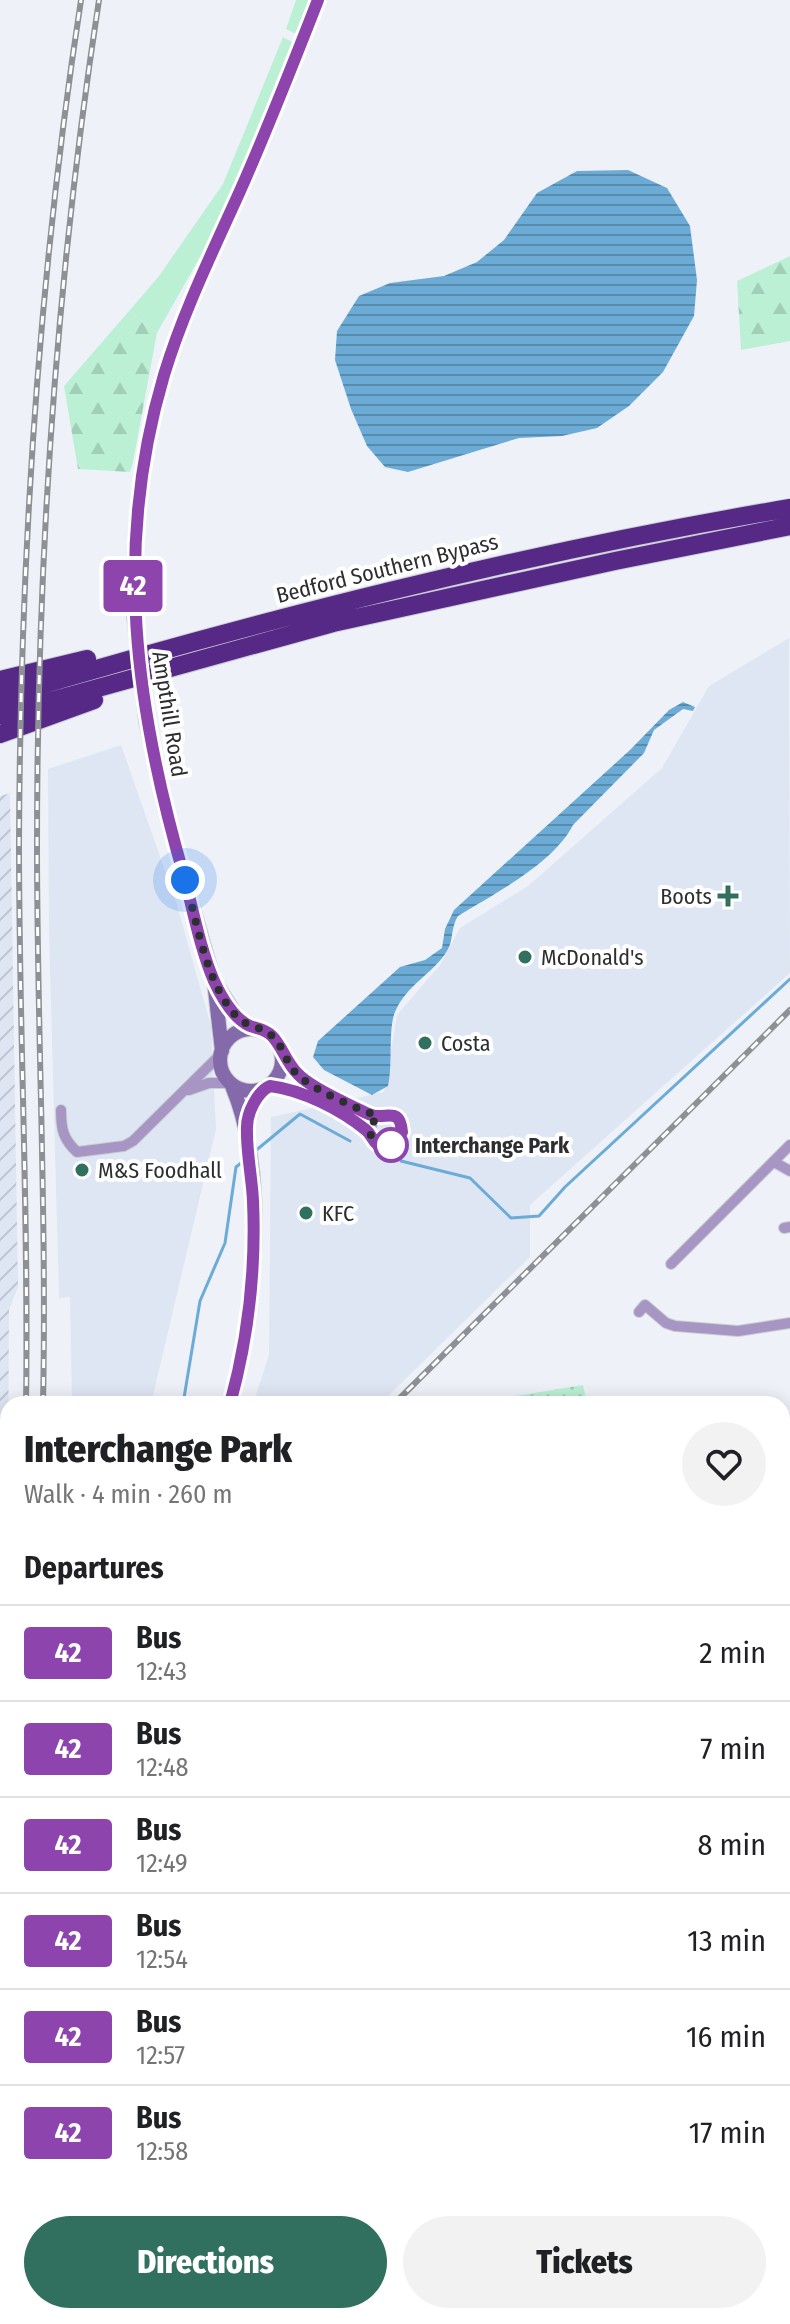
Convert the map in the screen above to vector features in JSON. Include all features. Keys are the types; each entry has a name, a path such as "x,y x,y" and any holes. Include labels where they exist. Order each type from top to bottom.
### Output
{"highway":[{"name":"Bedford Southern Bypass","path":"0,697 242,627 390,590 608,540 790,508"},
{"name":"Bedford Southern Bypass","path":"0,715 333,623 790,526"},
{"path":"0,734 99,698 333,623"},
{"path":"0,680 155,643 242,627"}],"main road":[{"name":"Ampthill Road","path":"221,1052 214,981 166,813 146,721 134,616 138,501 151,423 165,372 318,0"},
{"name":"Ampthill Road","path":"214,981 238,1018 253,1027"},
{"path":"231,1396 252,1283 253,1205 246,1126 221,1069 221,1052 234,1035 253,1027 270,1034 279,1044 282,1056 278,1075 254,1104 246,1126"},
{"path":"230,1084 252,1091 267,1087"}],"street":[{"path":"61,1110 61,1129 66,1143 77,1152 124,1146 187,1090 221,1052"},
{"path":"267,1087 291,1089 352,1120 370,1133 374,1141 387,1146 401,1136 402,1127 398,1119 390,1114 377,1116 300,1077 282,1056"},
{"path":"187,1090 209,1083 230,1084"},
{"path":"370,1133 371,1124 377,1116"},
{"path":"671,1264 790,1145"},
{"path":"774,1162 790,1171"},
{"path":"639,1312 645,1305 666,1323 675,1326 738,1331 790,1323"}],"shaded area":[{"path":"789,638 790,973 530,1205 530,1257 388,1396 256,1396 269,1355 271,1117 384,1092 397,1015 440,965 460,928 528,886 662,768 709,686"},
{"path":"121,745 177,905 211,1026 216,1129 153,1396 72,1396 70,1297 59,1298 48,769"},
{"path":"10,793 18,1287 9,1310 8,1396 0,1396 0,796"}],"green space":[{"path":"296,0 310,0 298,35 286,29"},
{"path":"283,37 296,44 218,225 157,333 129,311 159,276 223,184"},
{"path":"790,256 790,341 741,350 737,281"},
{"path":"129,311 157,333 130,472 78,469 64,386"},
{"path":"583,1385 585,1396 515,1396"}],"water":[{"path":"628,170 667,188 690,226 697,280 694,316 663,372 629,406 597,428 562,436 519,438 408,472 385,467 367,446 335,360 337,331 359,296 390,283 444,276 477,262 504,240 537,193 577,171"},
{"path":"683,702 695,707 693,711 683,709 654,730 644,753 573,825 552,852 522,876 458,916 447,951 406,994 395,1012 388,1086 372,1095 324,1070 313,1057 318,1041 400,967 425,960 442,948 445,929 454,910 630,750 669,710"}],"waterway":[{"path":"401,1161 470,1178 511,1218 539,1216 565,1187 790,979"},
{"path":"254,1152 300,1114 350,1141"},
{"path":"184,1396 200,1301 225,1243 236,1167 245,1160"}],"railway":[{"path":"26,1396 19,846 23,634 43,316 53,210 81,0"},
{"path":"43,1396 37,846 45,528 60,316 99,0"},
{"path":"402,1396 790,1010"}],"bus line":[{"name":"42","path":"232,1396 252,1283 252,1175 246,1126 259,1096 270,1086 291,1089 352,1120 382,1146 395,1143 402,1132 401,1123 395,1116 377,1116 359,1109 300,1077 282,1056 275,1039 238,1018 214,981 157,777 146,721 134,616 135,528 141,477 165,372 318,0"}],"place":[{"name":"Boots","path":"728,896"},
{"name":"McDonald's","path":"525,957"},
{"name":"Costa","path":"425,1043"},
{"name":"Interchange Park","path":"391,1145"},
{"name":"M&S Foodhall","path":"82,1170"},
{"name":"KFC","path":"306,1213"}],"route":[{"path":"185,880 214,981 233,1012 244,1023 265,1031 275,1039 282,1056 300,1077 377,1116 371,1124 371,1137 382,1146 391,1145"}]}
